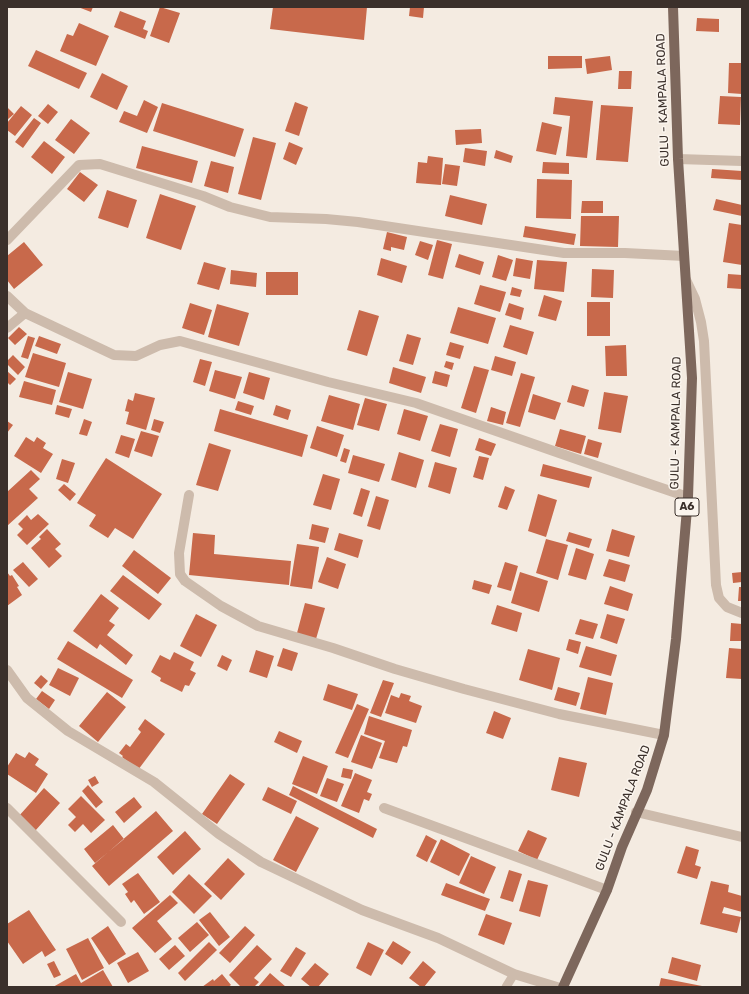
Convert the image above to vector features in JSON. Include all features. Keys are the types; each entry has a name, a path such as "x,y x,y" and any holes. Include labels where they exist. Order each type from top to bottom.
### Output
{"main road":[{"name":"GULU - KAMPALA ROAD","path":"563,987 607,890 636,812 646,790 664,735 676,639 688,497 692,378 678,158 673,7"}],"street":[{"path":"678,158 742,161"},
{"path":"7,240 79,165 100,164 203,196 230,207 270,217 358,222 564,252 684,256"},
{"path":"685,278 695,300 704,341 716,585 719,598 727,607 742,613"},
{"path":"7,296 25,313 114,355 136,356 160,345 180,341 328,382 416,403 688,497"},
{"path":"7,328 25,313"},
{"path":"189,495 178,553 180,574 184,582 221,606 258,626 333,648 395,670 464,689 559,714 664,735"},
{"path":"7,670 27,698 68,731 154,782 219,834 261,862 362,910 438,938 514,974 557,987"},
{"path":"7,808 121,922"},
{"path":"384,808 607,890"},
{"path":"636,812 742,838"}],"lane":[{"path":"506,987 514,974"}],"building":[{"path":"78,7 93,7 91,12"},
{"path":"160,7 180,13 169,43 150,36"},
{"path":"273,7 367,7 364,40 270,29"},
{"path":"410,7 424,7 423,18 409,16"},
{"path":"120,11 146,21 143,29 148,31 145,39 114,27"},
{"path":"697,18 719,19 719,32 696,31"},
{"path":"79,23 109,36 96,66 60,51 67,34 73,36"},
{"path":"36,50 87,73 79,89 28,66"},
{"path":"548,56 582,56 582,68 548,69"},
{"path":"610,56 612,70 587,74 585,59"},
{"path":"729,63 742,63 742,94 728,93"},
{"path":"619,71 632,71 631,89 618,89"},
{"path":"102,73 128,86 117,110 90,97"},
{"path":"720,96 741,97 740,125 718,124"},
{"path":"555,97 593,101 587,158 566,156 570,116 553,114"},
{"path":"144,100 158,107 147,133 119,122 124,111 137,116"},
{"path":"295,102 308,107 299,136 285,131"},
{"path":"162,103 244,129 235,157 153,131"},
{"path":"48,104 58,112 48,124 38,116"},
{"path":"601,105 633,107 628,162 596,160"},
{"path":"21,106 32,115 15,136 7,130 7,123"},
{"path":"7,107 14,114 7,120"},
{"path":"34,118 41,123 23,148 15,142"},
{"path":"71,119 90,133 74,154 55,140"},
{"path":"542,122 562,127 556,155 536,151"},
{"path":"481,129 482,143 456,145 455,130"},
{"path":"253,137 276,143 261,200 238,194"},
{"path":"44,141 65,157 52,174 31,157"},
{"path":"289,142 303,148 296,165 283,159"},
{"path":"142,146 198,161 192,183 136,168"},
{"path":"465,148 487,151 485,166 463,162"},
{"path":"496,150 513,156 511,163 494,158"},
{"path":"428,156 443,158 441,185 416,183 418,162 427,163"},
{"path":"211,161 234,167 228,193 204,186"},
{"path":"543,162 569,163 569,174 542,173"},
{"path":"445,164 460,166 457,186 442,184"},
{"path":"712,169 742,171 742,180 711,178"},
{"path":"80,172 98,185 84,202 67,189"},
{"path":"537,179 572,180 571,219 536,218"},
{"path":"107,190 137,200 128,228 98,218"},
{"path":"160,194 196,206 181,250 146,238"},
{"path":"450,195 487,204 482,225 445,216"},
{"path":"716,199 742,205 742,216 713,210"},
{"path":"582,201 603,201 603,213 581,213"},
{"path":"581,216 619,216 618,247 580,246"},
{"path":"729,223 742,225 742,265 723,262"},
{"path":"525,226 576,234 574,245 523,237"},
{"path":"387,232 407,237 404,250 391,247 391,251 383,249"},
{"path":"437,240 452,244 443,279 428,275"},
{"path":"420,241 433,245 428,260 415,255"},
{"path":"24,242 43,265 14,289 7,280 7,256"},
{"path":"459,254 484,262 480,275 455,267"},
{"path":"498,255 513,260 506,281 492,277"},
{"path":"381,258 407,266 402,283 377,275"},
{"path":"516,258 533,261 530,279 513,276"},
{"path":"537,260 567,262 564,292 534,289"},
{"path":"204,262 226,268 219,290 197,284"},
{"path":"592,269 614,270 613,298 591,297"},
{"path":"231,270 257,273 256,287 230,284"},
{"path":"266,272 298,272 298,295 266,295"},
{"path":"728,274 742,275 742,289 727,288"},
{"path":"480,285 506,292 500,312 474,304"},
{"path":"512,287 522,290 520,297 510,295"},
{"path":"544,295 562,301 556,321 538,316"},
{"path":"587,302 610,302 610,336 587,336"},
{"path":"190,303 212,310 204,335 182,328"},
{"path":"509,303 524,308 521,320 505,315"},
{"path":"217,304 249,313 239,346 208,337"},
{"path":"458,307 496,318 488,344 450,333"},
{"path":"359,310 379,316 367,356 347,350"},
{"path":"510,325 534,332 527,355 503,347"},
{"path":"19,327 27,334 15,345 8,338"},
{"path":"407,334 421,338 413,365 399,361"},
{"path":"28,336 35,338 28,359 21,357"},
{"path":"39,336 61,344 57,354 35,346"},
{"path":"450,342 464,346 460,359 446,355"},
{"path":"626,345 627,376 606,376 605,346"},
{"path":"33,353 66,363 59,387 25,377"},
{"path":"13,355 25,367 18,375 7,364 7,361"},
{"path":"495,356 516,362 512,376 491,370"},
{"path":"200,359 212,362 205,386 193,382"},
{"path":"446,361 454,363 452,370 444,367"},
{"path":"474,366 489,370 476,413 461,408"},
{"path":"393,367 426,377 421,393 389,383"},
{"path":"215,370 242,377 235,399 209,391"},
{"path":"7,371 16,379 10,385 7,382"},
{"path":"435,371 450,375 447,387 432,383"},
{"path":"68,372 92,379 83,409 59,402"},
{"path":"249,372 270,378 264,400 243,393"},
{"path":"521,373 535,377 520,427 506,423"},
{"path":"24,381 56,390 52,405 19,397"},
{"path":"572,385 589,390 584,407 567,402"},
{"path":"604,392 628,396 621,433 598,429"},
{"path":"135,393 155,398 146,430 126,424 129,412 125,411 128,399 133,401"},
{"path":"533,394 561,403 555,420 528,412"},
{"path":"329,395 360,404 353,430 321,421"},
{"path":"365,398 387,404 379,431 357,425"},
{"path":"238,401 254,406 251,415 235,410"},
{"path":"57,405 72,409 69,418 55,414"},
{"path":"276,405 291,410 288,420 273,415"},
{"path":"491,407 506,412 503,425 487,421"},
{"path":"220,409 308,435 302,457 214,431"},
{"path":"404,409 428,416 420,441 397,434"},
{"path":"84,419 92,422 87,436 79,434"},
{"path":"154,419 164,422 160,433 151,430"},
{"path":"7,421 13,425 7,433"},
{"path":"440,424 458,429 450,457 431,451"},
{"path":"317,426 344,435 337,457 310,448"},
{"path":"560,429 586,436 581,454 555,446"},
{"path":"141,431 159,436 152,457 134,451"},
{"path":"121,435 135,439 129,458 115,453"},
{"path":"26,437 34,442 37,437 46,443 43,448 53,454 41,473 14,456"},
{"path":"479,438 496,444 491,456 475,450"},
{"path":"588,439 602,443 598,458 584,454"},
{"path":"209,443 231,450 218,491 196,485"},
{"path":"344,448 350,450 346,463 340,461"},
{"path":"399,452 424,460 416,488 391,480"},
{"path":"353,455 385,464 379,482 348,473"},
{"path":"479,456 489,458 483,480 473,477"},
{"path":"106,458 162,494 133,539 115,528 108,538 89,526 96,515 77,503"},
{"path":"62,459 75,463 68,483 56,479"},
{"path":"435,462 457,468 450,494 428,487"},
{"path":"543,464 592,477 589,488 540,476"},
{"path":"31,470 40,479 29,489 38,498 7,526 7,492"},
{"path":"323,474 340,479 331,510 313,505"},
{"path":"64,484 76,494 70,501 58,490"},
{"path":"505,486 515,490 507,510 498,507"},
{"path":"361,488 370,491 362,517 353,514"},
{"path":"538,494 557,500 546,537 528,531"},
{"path":"376,496 389,500 380,530 367,526"},
{"path":"38,514 49,524 27,545 17,535 23,529 18,524 27,515 31,520"},
{"path":"312,524 329,528 325,543 309,539"},
{"path":"47,529 61,544 55,549 62,556 49,568 31,548 41,539 39,537"},
{"path":"612,529 635,536 629,557 606,551"},
{"path":"569,532 592,539 589,548 566,541"},
{"path":"193,533 215,535 214,554 291,561 289,585 189,575"},
{"path":"339,533 363,540 358,558 334,550"},
{"path":"546,539 568,545 558,580 536,573"},
{"path":"297,544 319,547 312,589 290,586"},
{"path":"576,548 594,554 586,580 568,575"},
{"path":"134,550 171,578 158,594 122,566"},
{"path":"327,557 346,564 338,589 318,582"},
{"path":"609,559 630,565 625,582 603,576"},
{"path":"23,562 38,579 29,587 13,570"},
{"path":"505,562 518,566 511,591 497,587"},
{"path":"7,572 10,576 12,575 19,586 17,587 22,595 7,606"},
{"path":"520,572 548,581 539,612 511,603"},
{"path":"742,572 742,582 733,583 732,573"},
{"path":"123,575 162,604 149,620 110,591"},
{"path":"474,580 492,585 489,594 472,589"},
{"path":"610,586 633,594 628,611 604,604"},
{"path":"739,587 742,587 742,601 738,601"},
{"path":"101,594 119,608 109,621 115,625 107,635 133,655 126,665 100,644 97,649 73,631"},
{"path":"305,603 325,608 316,639 297,633"},
{"path":"497,605 522,613 517,632 491,624"},
{"path":"196,614 217,625 201,657 180,646"},
{"path":"607,614 625,619 617,644 600,638"},
{"path":"580,619 598,624 593,639 575,634"},
{"path":"731,623 742,624 742,641 730,641"},
{"path":"569,639 581,642 578,654 566,650"},
{"path":"68,641 133,680 122,698 57,659"},
{"path":"586,646 617,655 611,676 579,667"},
{"path":"283,648 298,653 292,671 277,666"},
{"path":"729,648 742,649 742,679 726,678"},
{"path":"528,649 560,658 552,690 519,680"},
{"path":"256,650 274,656 267,678 249,672"},
{"path":"174,652 194,662 190,670 196,673 189,686 185,685 182,692 160,681 161,678 151,672 160,655 170,660"},
{"path":"222,655 232,660 227,671 217,666"},
{"path":"58,668 79,678 70,696 49,685"},
{"path":"41,675 48,681 41,689 34,683"},
{"path":"588,677 613,683 606,715 580,709"},
{"path":"383,680 394,683 381,717 370,713"},
{"path":"328,684 358,694 352,710 323,700"},
{"path":"558,687 580,693 576,706 554,700"},
{"path":"42,691 55,700 49,709 36,699"},
{"path":"107,692 126,707 98,742 79,726"},
{"path":"401,693 411,696 409,701 422,706 416,723 385,713 391,695 399,698"},
{"path":"357,704 369,709 348,758 335,753"},
{"path":"494,711 511,718 503,739 486,733"},
{"path":"369,716 412,730 407,747 403,746 397,763 379,758 385,741 364,734"},
{"path":"145,719 165,734 138,770 119,753 126,744 130,747 141,732 138,729"},
{"path":"279,731 302,741 297,753 274,742"},
{"path":"361,735 382,743 372,769 351,762"},
{"path":"29,752 39,759 35,765 48,774 36,793 7,774 7,767 16,753 25,758"},
{"path":"303,756 328,766 317,794 292,784"},
{"path":"559,757 587,763 579,797 551,790"},
{"path":"343,768 353,770 351,779 341,777"},
{"path":"355,773 372,780 367,792 372,794 369,801 364,799 359,813 341,806"},
{"path":"230,774 245,784 217,824 202,814"},
{"path":"95,776 99,783 92,787 88,780"},
{"path":"327,778 344,784 337,802 320,796"},
{"path":"88,785 103,802 96,808 82,791"},
{"path":"293,786 377,829 373,838 289,795"},
{"path":"268,787 297,801 291,814 262,800"},
{"path":"44,788 60,803 35,831 18,817"},
{"path":"81,796 105,820 91,833 83,824 75,832 68,825 76,817 68,809"},
{"path":"134,797 142,807 124,823 115,812"},
{"path":"156,811 173,831 109,886 92,866"},
{"path":"296,816 319,828 296,872 273,860"},
{"path":"113,825 124,839 95,863 84,849"},
{"path":"528,830 547,838 537,860 518,851"},
{"path":"185,831 201,849 173,875 157,857"},
{"path":"426,835 437,841 427,862 416,856"},
{"path":"441,839 470,854 459,876 430,862"},
{"path":"686,846 699,850 695,865 701,867 697,879 677,873"},
{"path":"471,856 496,867 484,894 459,883"},
{"path":"228,858 245,874 221,900 204,884"},
{"path":"509,870 522,874 513,902 500,898"},
{"path":"138,873 160,902 144,914 134,900 131,903 125,894 128,892 122,884"},
{"path":"189,874 212,896 194,914 172,892"},
{"path":"528,880 548,885 540,917 519,911"},
{"path":"711,881 729,885 728,892 742,896 742,912 724,907 722,913 741,917 737,933 700,924"},
{"path":"446,883 490,899 485,911 441,895"},
{"path":"170,895 178,903 157,921 172,939 155,953 132,928"},
{"path":"29,910 56,950 45,957 42,951 23,964 7,941 7,924"},
{"path":"210,912 230,937 219,946 199,920"},
{"path":"486,914 512,923 504,945 478,935"},
{"path":"197,922 209,935 190,952 178,938"},
{"path":"108,926 126,954 109,965 91,938"},
{"path":"245,926 255,935 230,963 219,953"},
{"path":"88,938 104,968 82,980 66,949"},
{"path":"393,941 411,952 402,965 385,954"},
{"path":"209,942 217,950 185,981 178,973"},
{"path":"368,942 384,950 371,976 356,968"},
{"path":"175,945 185,956 169,970 159,959"},
{"path":"257,945 272,959 254,978 259,982 254,987 241,987 229,975"},
{"path":"296,947 306,953 291,977 280,971"},
{"path":"138,952 149,971 128,983 117,963"},
{"path":"672,957 701,965 697,981 668,973"},
{"path":"54,961 61,975 54,978 47,964"},
{"path":"423,961 436,972 424,987 421,987 409,978"},
{"path":"315,963 329,974 318,987 311,987 301,979"},
{"path":"103,970 113,987 53,987 76,974 81,983"},
{"path":"270,973 286,987 258,987"},
{"path":"222,974 231,985 228,987 202,987 213,979 214,981"},
{"path":"661,978 702,986 702,987 659,987"}]}
